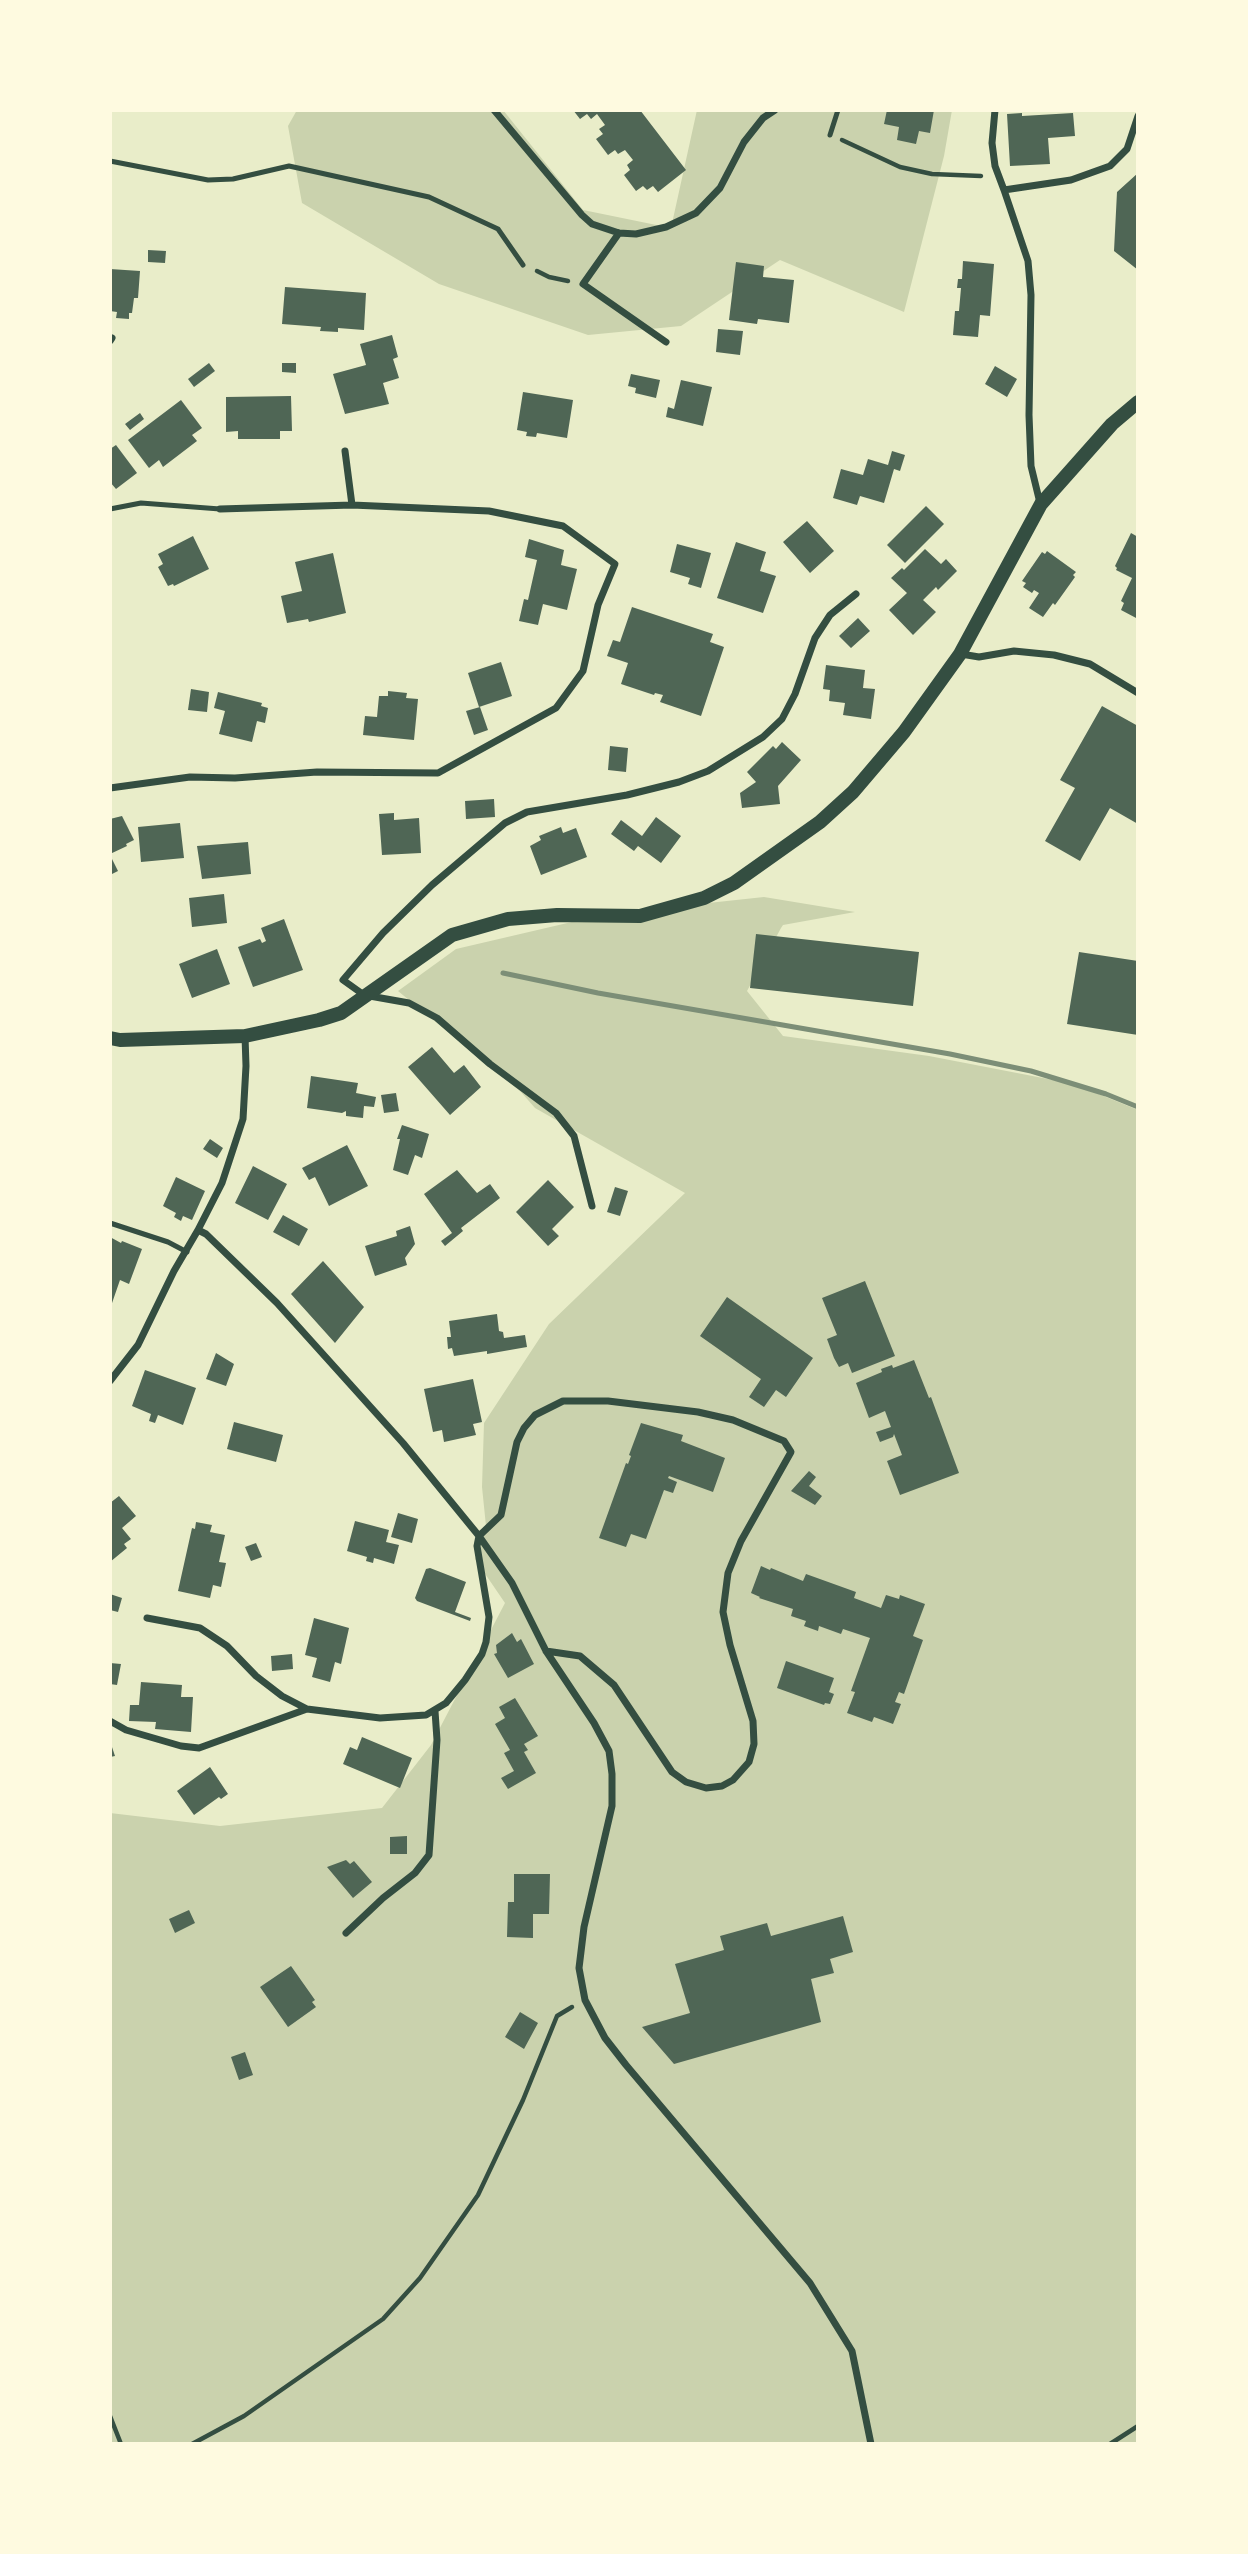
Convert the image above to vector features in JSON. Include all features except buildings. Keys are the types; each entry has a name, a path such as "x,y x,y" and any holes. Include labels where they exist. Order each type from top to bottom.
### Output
{"main road":[{"path":"110,1038 120,1040 245,1036 319,1020 341,1013 452,935 508,919 557,915 640,916 704,898 734,883 820,822 853,792 904,732 960,654 1041,504 1112,424 1138,402"}],"street":[{"path":"494,110 592,224 619,233 636,234 666,227 696,213 720,188 744,142 763,118 775,110"},
{"path":"995,110 992,143 995,166 1028,261 1031,295 1031,466 1041,504"},
{"path":"1004,190 1071,180 1110,166 1127,149 1138,116"},
{"path":"619,233 583,284 666,342"},
{"path":"345,451 352,505"},
{"path":"110,788 190,777 235,778 317,772 438,773 556,708 583,671 598,606 615,564 563,526 489,511 352,505 220,509"},
{"path":"592,1206 574,1136 556,1113 490,1064 437,1018 409,1003 364,995 344,980 383,933 432,885 505,823 527,812 627,795 679,782 708,771 763,737 782,719 791,703 815,638 830,615 856,594"},
{"path":"960,654 979,657 1014,651 1054,655 1090,664 1138,693"},
{"path":"110,1381 138,1345 174,1271 187,1252 190,1241 222,1184 243,1119 245,1036"},
{"path":"198,1230 206,1234 277,1303 403,1443 479,1536 512,1583 546,1651 594,1723 609,1751 612,1774 611,1806 584,1927 579,1968 585,2000 605,2038 626,2066 810,2283 852,2351 871,2444"},
{"path":"147,1618 200,1628 227,1646 256,1676 282,1696 307,1709 380,1718 426,1715 446,1703 465,1681 482,1654 489,1617 477,1546 479,1536 500,1515 517,1442 524,1427 536,1415 563,1401 608,1401 698,1412 733,1420 784,1441 791,1452 741,1541 728,1573 723,1612 753,1721 754,1744 749,1762 733,1780 722,1786 706,1788 686,1782 672,1772 614,1685 580,1656 546,1651"},
{"path":"110,1721 126,1730 181,1746 199,1748 307,1709"},
{"path":"346,1933 383,1898 415,1873 429,1855 438,1740 435,1711"}],"lane":[{"path":"830,135 838,110"},
{"path":"110,161 208,180 233,179 289,166 429,197 498,229 523,265"},
{"path":"110,509 141,503 220,509"},
{"path":"110,1223 168,1242 187,1252"}],"path":[{"path":"830,135 900,167 932,174 999,177"},
{"path":"523,265 549,277 583,284"},
{"path":"192,2444 244,2416 383,2319 420,2278 478,2195 523,2100 557,2016 585,2000"},
{"path":"110,2416 121,2444"},
{"path":"1110,2444 1138,2426"}],"green space":[{"path":"297,110 503,110 583,210 671,228 697,110 952,110 944,156 904,312 780,260 681,326 588,335 439,284 302,203 288,126"},
{"path":"764,897 855,912 783,925 781,928 747,991 783,1036 929,1056 1074,1084 1138,1110 1138,2444 110,2444 110,1813 220,1826 382,1808 431,1745 505,1603 475,1559 486,1526 482,1487 484,1423 549,1324 685,1193 535,1108 521,1092 398,991 456,949 606,914"}],"railway":[{"path":"503,973 598,993 950,1054 1031,1071 1106,1094 1138,1107"}]}
